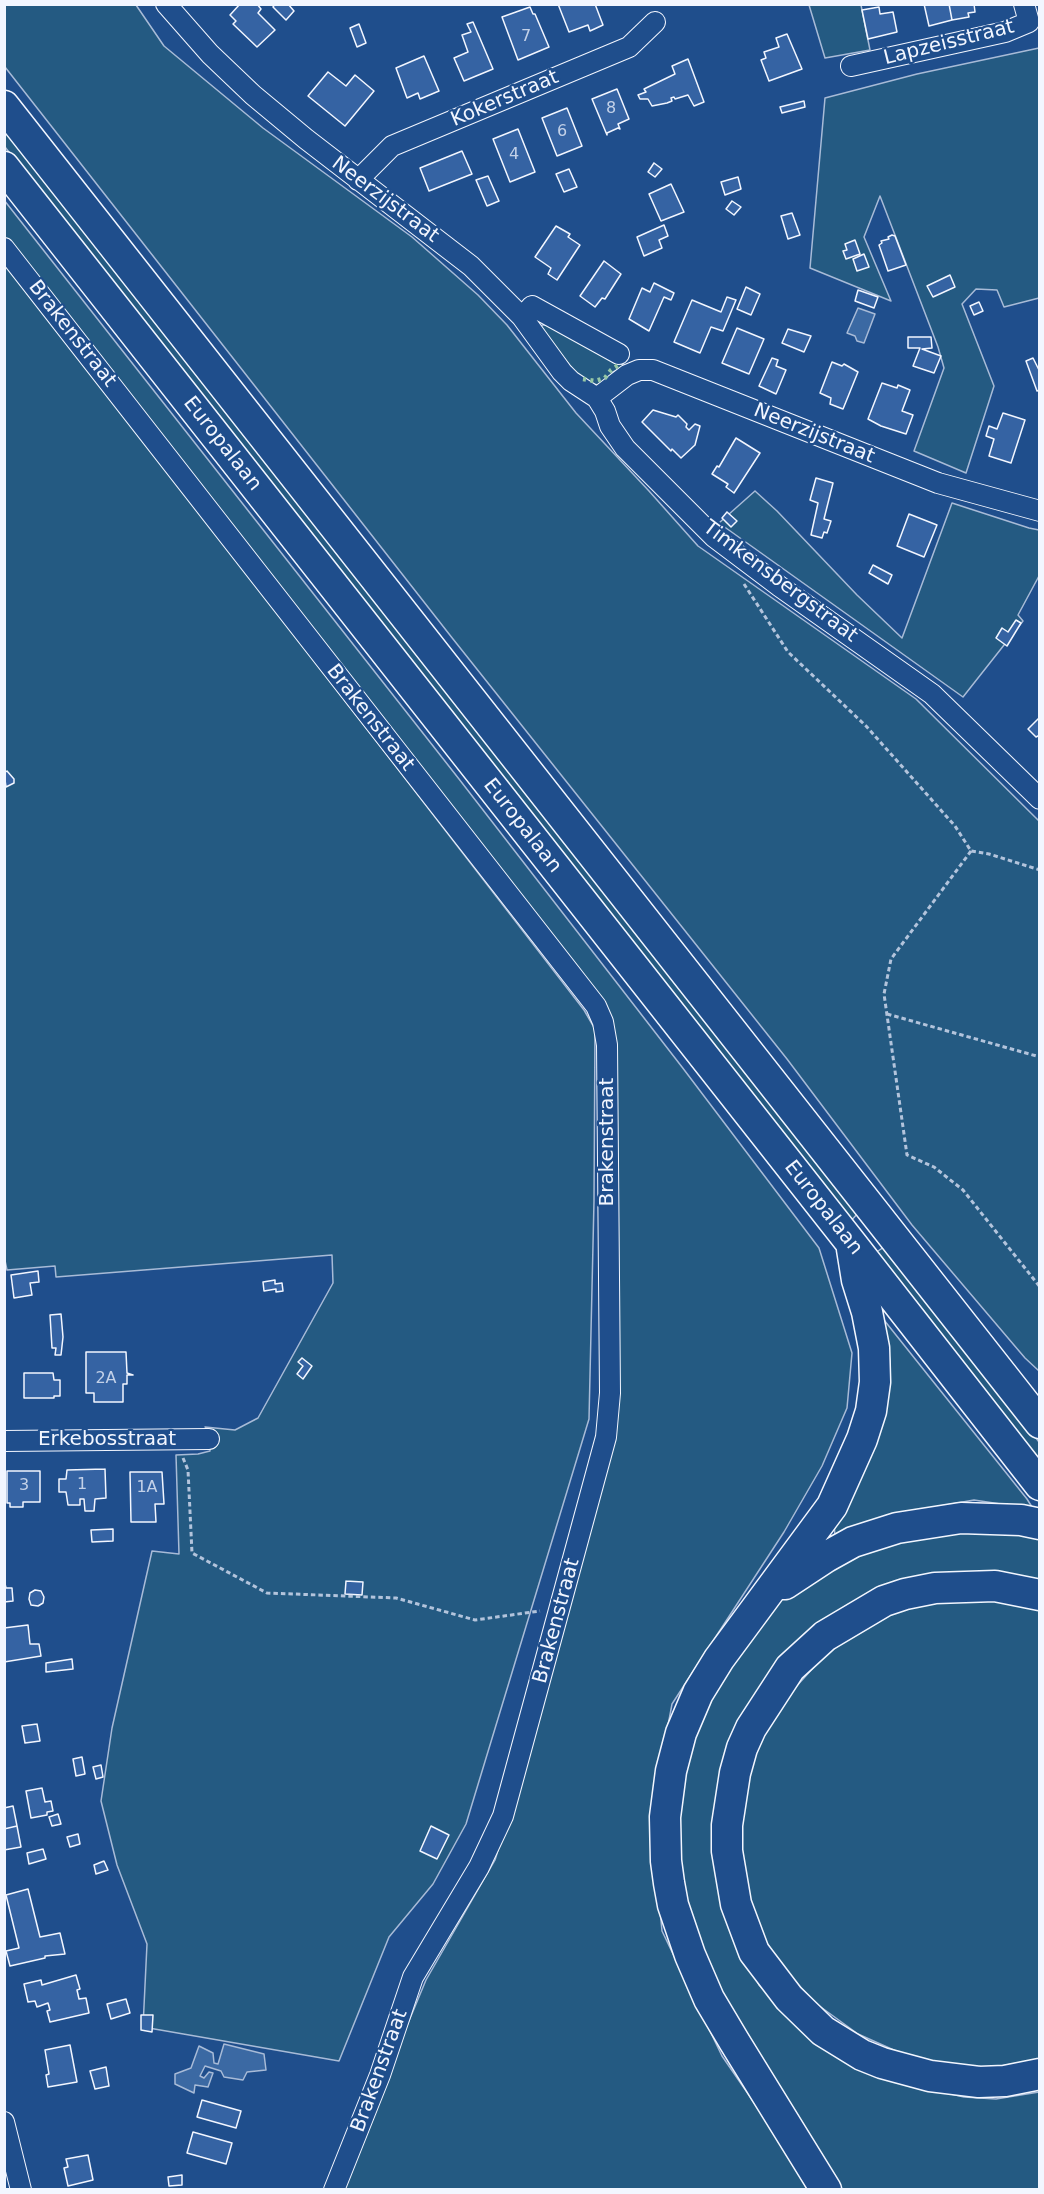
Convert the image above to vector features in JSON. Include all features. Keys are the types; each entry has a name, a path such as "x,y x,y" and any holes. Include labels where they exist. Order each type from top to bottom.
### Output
{"highway":[{"name":"Europalaan","path":"4,106 1040,1423"},
{"name":"Europalaan","path":"4,167 1040,1485"},
{"path":"826,2190 763,2090 710,1999 690,1955 673,1905 666,1861 665,1817 671,1771 681,1733 698,1693 832,1506 855,1457 871,1411 875,1382 874,1348 867,1312 857,1280 851,1243"},
{"path":"920,1270 966,1307 1017,1371 1040,1391"},
{"path":"765,1598 826,1557 853,1542 897,1528 961,1518 1021,1520 1040,1524"},
{"path":"1040,1595 995,1586 935,1588 884,1601 825,1636 790,1668 751,1728 735,1773 727,1851 736,1904 754,1953 789,1998 823,2031 862,2055 930,2076 980,2082 1005,2081 1040,2074"}],"street":[{"name":"Neerzijstraat","path":"166,4 210,54 253,95 358,180 471,266 522,317"},
{"name":"Lapzeisstraat","path":"851,66 1005,32 1029,22 1024,4"},
{"name":"Kokerstraat","path":"358,180 392,146 629,47 655,22"},
{"name":"Brakenstraat","path":"4,248 596,1006 603,1022 607,1045 610,1393 606,1437 560,1614 503,1816 479,1867 413,1977 380,2075 334,2190"},
{"path":"597,398 571,381 562,372 522,317 532,306 619,354"},
{"name":"Neerzijstraat","path":"597,398 627,375 639,370 653,370 938,483 1040,511"},
{"name":"Timkensbergstraat","path":"597,398 610,426 625,448 714,537 932,694 1040,799"},
{"name":"Erkebosstraat","path":"4,1441 209,1439"},
{"path":"4,2122 21,2190"}],"path":[{"path":"739,575 788,652 866,726 955,826 971,851 989,854 1040,870"},
{"path":"971,851 891,959 884,994 906,1155 934,1167 963,1190 1040,1287"},
{"path":"886,1014 1040,1057"},
{"path":"181,1453 188,1470 192,1553 267,1593 396,1598 475,1620 539,1610 560,1614"}],"shaded area":[{"path":"5,4 136,5 164,46 263,128 412,237 478,295 507,325 576,413 698,546 916,699 1039,821 1039,1371 1025,1358 912,1225 787,1059 453,639 5,67"},
{"path":"809,5 861,5 870,50 825,58"},
{"path":"1039,48 1039,298 1004,307 997,290 976,289 962,304 994,386 966,473 914,451 944,368 880,196 864,237 891,301 810,268 825,98 917,74"},
{"path":"4,122 859,1212 849,1223 5,147"},
{"path":"4,200 459,779 819,1248 852,1353 847,1408 822,1466 784,1532 672,1704 651,1817 662,1931 722,2056 793,2159 807,2189 339,2189 426,1980 495,1860 554,1665 615,1431 613,1031 148,419 5,238"},
{"path":"4,259 584,1010 595,1029 589,1419 466,1824 433,1884 389,1937 339,2061 143,2027 147,1944 117,1865 101,1801 112,1728 152,1551 179,1554 176,1455 210,1451 209,1430 205,1427 235,1430 258,1418 333,1283 332,1255 56,1277 55,1266 7,1270 4,1256"},
{"path":"858,308 875,314 864,343 857,341 855,336 847,333"},
{"path":"542,325 625,366 613,372 607,380 598,385 583,382 541,329"},
{"path":"755,491 902,638 952,503 1039,530 1039,576 1018,615 1023,621 963,697 719,523"},
{"path":"887,1245 1039,1442 1039,1463 875,1253"},
{"path":"884,1320 1032,1507 974,1500 929,1508 835,1536 834,1523 890,1377"},
{"path":"931,1531 1039,1534 1039,1583 884,1587 847,1605 823,1621 734,1740 737,1938 759,1985 794,2021 898,2082 964,2097 996,2099 1039,2092 1039,2189 840,2190 792,2114 698,1950 682,1898 679,1820 690,1737 726,1664 784,1595 834,1563"},
{"path":"959,1600 1008,1600 1039,1608 1039,2059 990,2068 916,2060 858,2034 818,2005 783,1969 762,1935 747,1894 741,1837 746,1786 759,1743 774,1711 823,1657 852,1635 886,1615 917,1605"},
{"path":"224,2044 264,2054 266,2070 247,2072 243,2080 224,2077 221,2071 205,2066 200,2076 204,2078 209,2072 213,2073 208,2087 195,2085 194,2093 175,2084 175,2074 191,2068 199,2046 213,2053 214,2063 218,2064"}],"building":[{"path":"240,4 257,4 261,9 258,13 275,30 257,47 233,24 236,21 230,15"},
{"path":"275,4 288,4 294,11 286,20 273,7"},
{"path":"558,4 595,4 603,25 590,31 588,25 569,32"},
{"path":"924,4 949,4 952,20 929,26"},
{"path":"949,4 974,4 975,12 968,13 969,17 952,20"},
{"path":"530,7 549,47 518,60 502,17"},
{"path":"879,7 880,14 893,12 897,32 868,39 862,10"},
{"path":"473,22 493,69 464,81 454,58 468,52 462,35 471,32 467,24"},
{"path":"359,24 366,43 357,47 350,28"},
{"path":"787,34 802,69 769,81 761,60 766,58 764,52 779,47 776,38"},
{"path":"424,56 439,91 420,99 418,93 407,98 396,68"},
{"path":"688,59 704,102 694,106 688,95 675,99 674,97 671,98 672,101 652,106 648,99 640,99 638,95 646,92 644,89 675,74 672,66"},
{"path":"328,72 346,86 355,75 374,91 345,126 308,96"},
{"path":"617,89 629,119 618,124 620,129 607,133 607,135 592,99"},
{"path":"804,101 805,107 782,113 780,107"},
{"path":"567,108 582,146 557,156 542,118"},
{"path":"518,129 535,172 510,182 493,139"},
{"path":"462,151 472,174 429,191 420,168"},
{"path":"654,163 662,169 655,177 648,172"},
{"path":"569,169 577,187 564,192 556,174"},
{"path":"488,176 499,201 487,206 476,180"},
{"path":"738,177 741,189 725,195 721,182"},
{"path":"671,184 684,212 661,221 649,194"},
{"path":"732,201 741,207 734,215 726,209"},
{"path":"792,213 800,235 788,239 781,216"},
{"path":"664,225 668,236 659,240 662,248 644,256 637,237"},
{"path":"556,226 570,234 568,237 580,245 557,280 548,274 551,268 535,257"},
{"path":"895,236 906,265 888,271 879,245 881,241 889,239 888,237"},
{"path":"855,240 860,254 846,259 843,251 847,250 845,244"},
{"path":"864,254 869,267 857,271 853,259"},
{"path":"604,261 621,274 605,299 602,298 595,307 580,296"},
{"path":"950,275 955,287 933,297 927,286"},
{"path":"654,283 674,293 671,300 664,297 649,331 629,319 642,288 650,292"},
{"path":"746,287 760,294 751,315 737,309"},
{"path":"858,290 878,297 874,308 855,301"},
{"path":"727,297 736,300 723,331 711,327 700,353 674,342 692,300 721,312"},
{"path":"979,302 983,311 974,315 970,306"},
{"path":"737,328 764,339 749,374 722,363"},
{"path":"788,329 811,336 804,352 782,343"},
{"path":"908,337 931,337 932,348 922,349 941,356 934,373 913,366 920,348 908,348"},
{"path":"772,358 778,360 776,366 786,370 776,394 759,386"},
{"path":"1033,358 1040,372 1040,390 1037,391 1026,361"},
{"path":"832,362 842,366 844,364 858,372 843,409 830,404 831,398 820,393"},
{"path":"882,383 897,388 898,385 910,390 902,411 913,415 906,434 868,419"},
{"path":"653,410 676,417 678,415 687,424 686,427 689,430 695,424 700,426 695,445 681,458 642,422"},
{"path":"1003,413 1025,420 1011,463 989,456 994,439 986,436 989,426 997,429"},
{"path":"736,438 760,453 734,493 726,487 728,484 712,474 717,466 719,467"},
{"path":"816,478 833,483 824,519 831,521 827,533 824,532 822,538 811,535 818,503 810,500"},
{"path":"727,512 737,521 731,527 722,518"},
{"path":"909,514 937,525 924,557 897,546"},
{"path":"873,565 892,575 888,584 869,573"},
{"path":"1016,620 1021,623 1007,646 996,638 1002,628 1008,632"},
{"path":"1040,717 1040,735 1036,737 1028,729"},
{"path":"7,771 14,779 14,783 6,787 4,773"},
{"path":"38,1271 39,1282 30,1283 32,1295 14,1298 11,1275"},
{"path":"275,1280 275,1284 282,1283 283,1291 276,1292 276,1289 264,1291 263,1282"},
{"path":"61,1314 63,1337 61,1355 55,1355 56,1348 52,1348 50,1315"},
{"path":"86,1352 126,1352 127,1373 133,1375 127,1375 127,1384 123,1384 123,1402 94,1402 94,1393 86,1393"},
{"path":"302,1358 312,1366 303,1379 297,1374 303,1366 298,1362"},
{"path":"24,1373 53,1373 54,1380 60,1380 60,1396 24,1398"},
{"path":"105,1469 106,1498 95,1499 94,1511 85,1511 84,1499 80,1499 80,1505 68,1505 66,1492 59,1492 59,1479 66,1479 67,1470"},
{"path":"7,1471 40,1471 40,1502 23,1502 23,1507 10,1507 10,1503 7,1503"},
{"path":"130,1472 162,1472 164,1504 155,1504 156,1522 131,1522"},
{"path":"113,1529 113,1541 92,1542 91,1530"},
{"path":"4,1580 6,1588 12,1588 13,1601 4,1602"},
{"path":"346,1581 363,1582 362,1595 345,1594"},
{"path":"35,1590 41,1591 44,1597 43,1603 38,1606 31,1605 29,1599 30,1593"},
{"path":"28,1625 30,1644 39,1644 41,1656 4,1662 4,1628"},
{"path":"72,1659 73,1669 46,1672 46,1663"},
{"path":"37,1724 40,1741 25,1743 22,1726"},
{"path":"82,1757 85,1774 76,1776 73,1759"},
{"path":"101,1765 103,1777 96,1779 93,1767"},
{"path":"42,1788 45,1802 51,1801 53,1811 47,1812 47,1815 31,1818 26,1791"},
{"path":"13,1806 17,1826 4,1829 4,1808"},
{"path":"58,1814 61,1824 52,1826 49,1817"},
{"path":"17,1826 21,1847 4,1850 4,1829"},
{"path":"431,1826 449,1835 437,1859 420,1851"},
{"path":"78,1834 80,1844 70,1847 67,1837"},
{"path":"43,1849 46,1859 29,1864 27,1853"},
{"path":"104,1861 108,1870 96,1874 94,1865"},
{"path":"28,1889 40,1937 60,1933 65,1954 45,1956 45,1958 10,1966 6,1951 19,1948 6,1895"},
{"path":"76,1975 80,1989 77,1990 79,1999 86,1998 89,2013 50,2022 47,2011 50,2010 48,2003 37,2007 35,2001 28,2002 24,1984 41,1980 42,1985"},
{"path":"126,1999 130,2013 111,2019 107,2004"},
{"path":"141,2015 153,2015 152,2032 141,2030"},
{"path":"70,2045 77,2082 48,2087 46,2075 49,2074 45,2050"},
{"path":"106,2067 109,2086 95,2089 90,2071"},
{"path":"202,2100 241,2111 236,2128 197,2117"},
{"path":"193,2132 232,2143 226,2164 187,2153"},
{"path":"88,2155 93,2180 68,2186 64,2168 68,2167 66,2159"},
{"path":"182,2175 182,2185 169,2186 168,2177"}],"hedge":[{"path":"583,379 595,381 605,378 620,364"}]}
